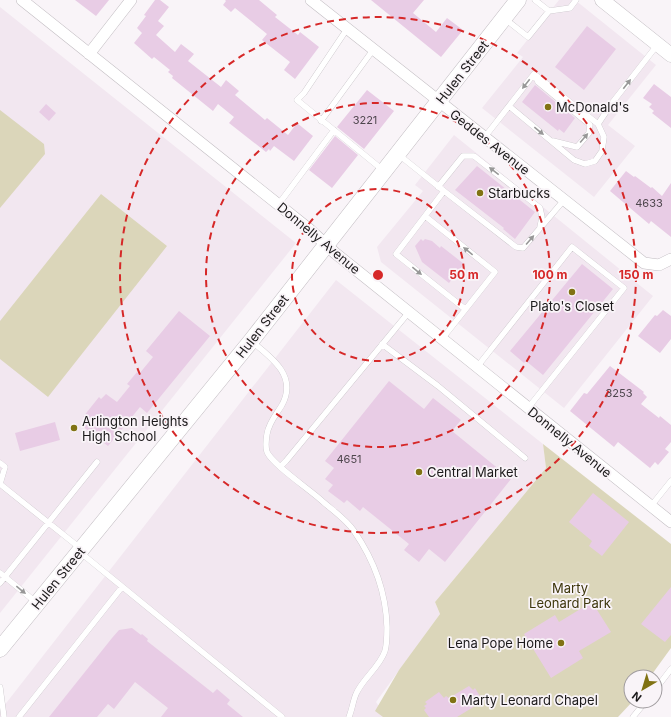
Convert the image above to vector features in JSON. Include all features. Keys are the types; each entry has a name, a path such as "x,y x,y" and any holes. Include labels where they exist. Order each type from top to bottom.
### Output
{"main road":[{"name":"Hulen Street","path":"0,649 251,340 518,0"}],"street":[{"name":"Donnelly Avenue","path":"22,0 309,229 326,245 442,339 670,520"},
{"path":"89,54 131,0"},
{"name":"Geddes Avenue","path":"311,0 438,102 644,263 659,265 671,260"},
{"path":"607,2 671,55"}],"lane":[{"path":"535,0 549,11"},
{"path":"504,18 528,37 549,11 570,8 576,0"},
{"path":"347,29 304,93 297,100 384,171"},
{"path":"598,124 612,103 658,44"},
{"path":"321,120 373,50"},
{"path":"509,106 574,160 585,164 595,161 602,151 604,137 598,124 534,74"},
{"path":"484,138 534,74"},
{"path":"534,74 538,82 590,125 589,133 577,147 550,140"},
{"path":"278,205 334,130"},
{"path":"397,154 516,247 523,248 564,200"},
{"path":"438,187 463,156 474,156 540,208 542,217 540,229"},
{"path":"444,191 396,254 466,309"},
{"path":"425,216 495,272 442,339"},
{"path":"477,367 572,247 624,288 528,408"},
{"path":"280,467 286,462 409,312"},
{"path":"251,340 273,359 285,376 286,386 284,399 270,423 266,442 269,456 355,531 375,569 381,587 386,618 386,646 382,659 356,694 349,717"},
{"path":"382,344 438,386 525,458"},
{"path":"0,583 2,575 97,462"},
{"path":"0,464 5,467 0,485 48,522 122,587 282,717"},
{"path":"651,506 669,488 671,481"},
{"path":"2,575 37,603"},
{"path":"19,717 122,587"},
{"path":"663,680 671,669"},
{"path":"0,687 4,717"},
{"path":"633,717 640,709"}],"shaded area":[{"path":"559,0 575,0 656,65 608,125 635,146 594,197 482,108 523,57 517,53"},
{"name":"Arlington Heights High School","path":"0,7 296,243 0,613"},
{"path":"454,135 653,296 564,408 381,262 377,247 423,191 415,185"},
{"path":"336,280 543,444 546,468 435,602 440,614 376,702 386,717 0,717 0,711"}],"green space":[{"path":"0,110 44,144 45,154 0,208"},
{"path":"101,194 167,246 48,397 0,359 0,321"},
{"name":"Marty Leonard Park","path":"543,444 671,544 671,648 656,669 623,669 623,709 626,709 618,717 383,717 375,711 399,670 440,614 435,602 546,468"}],"building":[{"path":"75,0 109,0 96,16"},
{"path":"155,0 160,0 169,7 158,21 164,26 156,35 175,52 181,44 194,54 188,61 221,87 226,80 239,91 235,95 265,120 267,118 288,135 297,123 313,136 294,161 274,146 270,151 269,149 266,152 229,123 234,117 218,104 213,111 172,78 173,76 168,72 170,70 154,57 152,59 134,43 142,33 137,28"},
{"path":"225,0 259,0 277,15 275,17 298,35 300,32 319,47 295,79 284,70 290,62 262,40 267,34 235,8 231,12 223,5 226,1"},
{"path":"371,0 424,0 413,13 436,32 447,18 463,30 441,57"},
{"path":"587,26 616,49 584,90 555,67"},
{"path":"654,84 671,97 671,128 652,113 654,111 649,107 652,104 643,98"},
{"name":"McDonald's","path":"535,85 575,118 564,133 559,129 558,131 522,102"},
{"path":"367,90 394,111 364,149 337,127"},
{"path":"46,104 56,113 49,121 39,112"},
{"path":"335,136 358,155 332,188 309,170"},
{"path":"477,166 535,212 515,239 503,229 504,228 455,190"},
{"path":"626,171 651,188 652,187 662,196 671,183 671,237 651,221 649,224 610,191"},
{"path":"421,239 423,241 425,239 432,241 440,248 441,246 464,264 449,283 422,262 415,246"},
{"path":"582,264 613,289 543,375 526,361 524,363 510,351"},
{"path":"663,310 671,316 671,339 660,353 638,336 655,315 657,316"},
{"path":"179,311 210,336 147,413 140,407 108,446 81,425 85,419 83,417 99,397 101,399 106,394 117,402 130,386 127,384 137,372 139,374 153,357 146,351"},
{"path":"610,366 644,392 643,393 647,397 641,404 671,425 671,442 665,449 669,452 658,465 655,462 650,468 618,442 614,447 570,411 584,393 587,394"},
{"name":"Central Market","path":"389,381 424,409 433,398 461,420 452,431 511,479 445,562 429,549 419,562 404,550 409,544 363,507 360,511 347,500 344,503 328,491 333,485 325,479 334,468 325,461"},
{"path":"55,422 60,440 20,451 15,433"},
{"path":"593,493 629,522 602,556 589,546 592,541 569,522"},
{"path":"671,587 671,635 665,642 641,624"},
{"name":"Lena Pope Home","path":"592,602 611,632 579,651 583,658 551,678 524,634 555,615 559,622"},
{"path":"132,628 141,635 142,634 148,639 147,641 213,693 217,689 230,700 227,704 243,717 161,717 168,708 135,682 114,709 108,704 97,717 49,717 119,630"},
{"name":"Marty Leonard Chapel","path":"469,686 473,690 475,688 481,698 478,699 480,703 457,717 429,717 424,710 426,708 424,706 427,704 425,702 439,692 444,698 446,696 449,698"}],"place":[{"name":"McDonald's","path":"548,107"},
{"name":"Starbucks","path":"480,193"},
{"name":"Plato's Closet","path":"572,292"},
{"name":"Arlington Heights High School","path":"74,428"},
{"name":"Central Market","path":"419,472"},
{"name":"Lena Pope Home","path":"561,643"},
{"name":"Marty Leonard Chapel","path":"453,700"}]}
